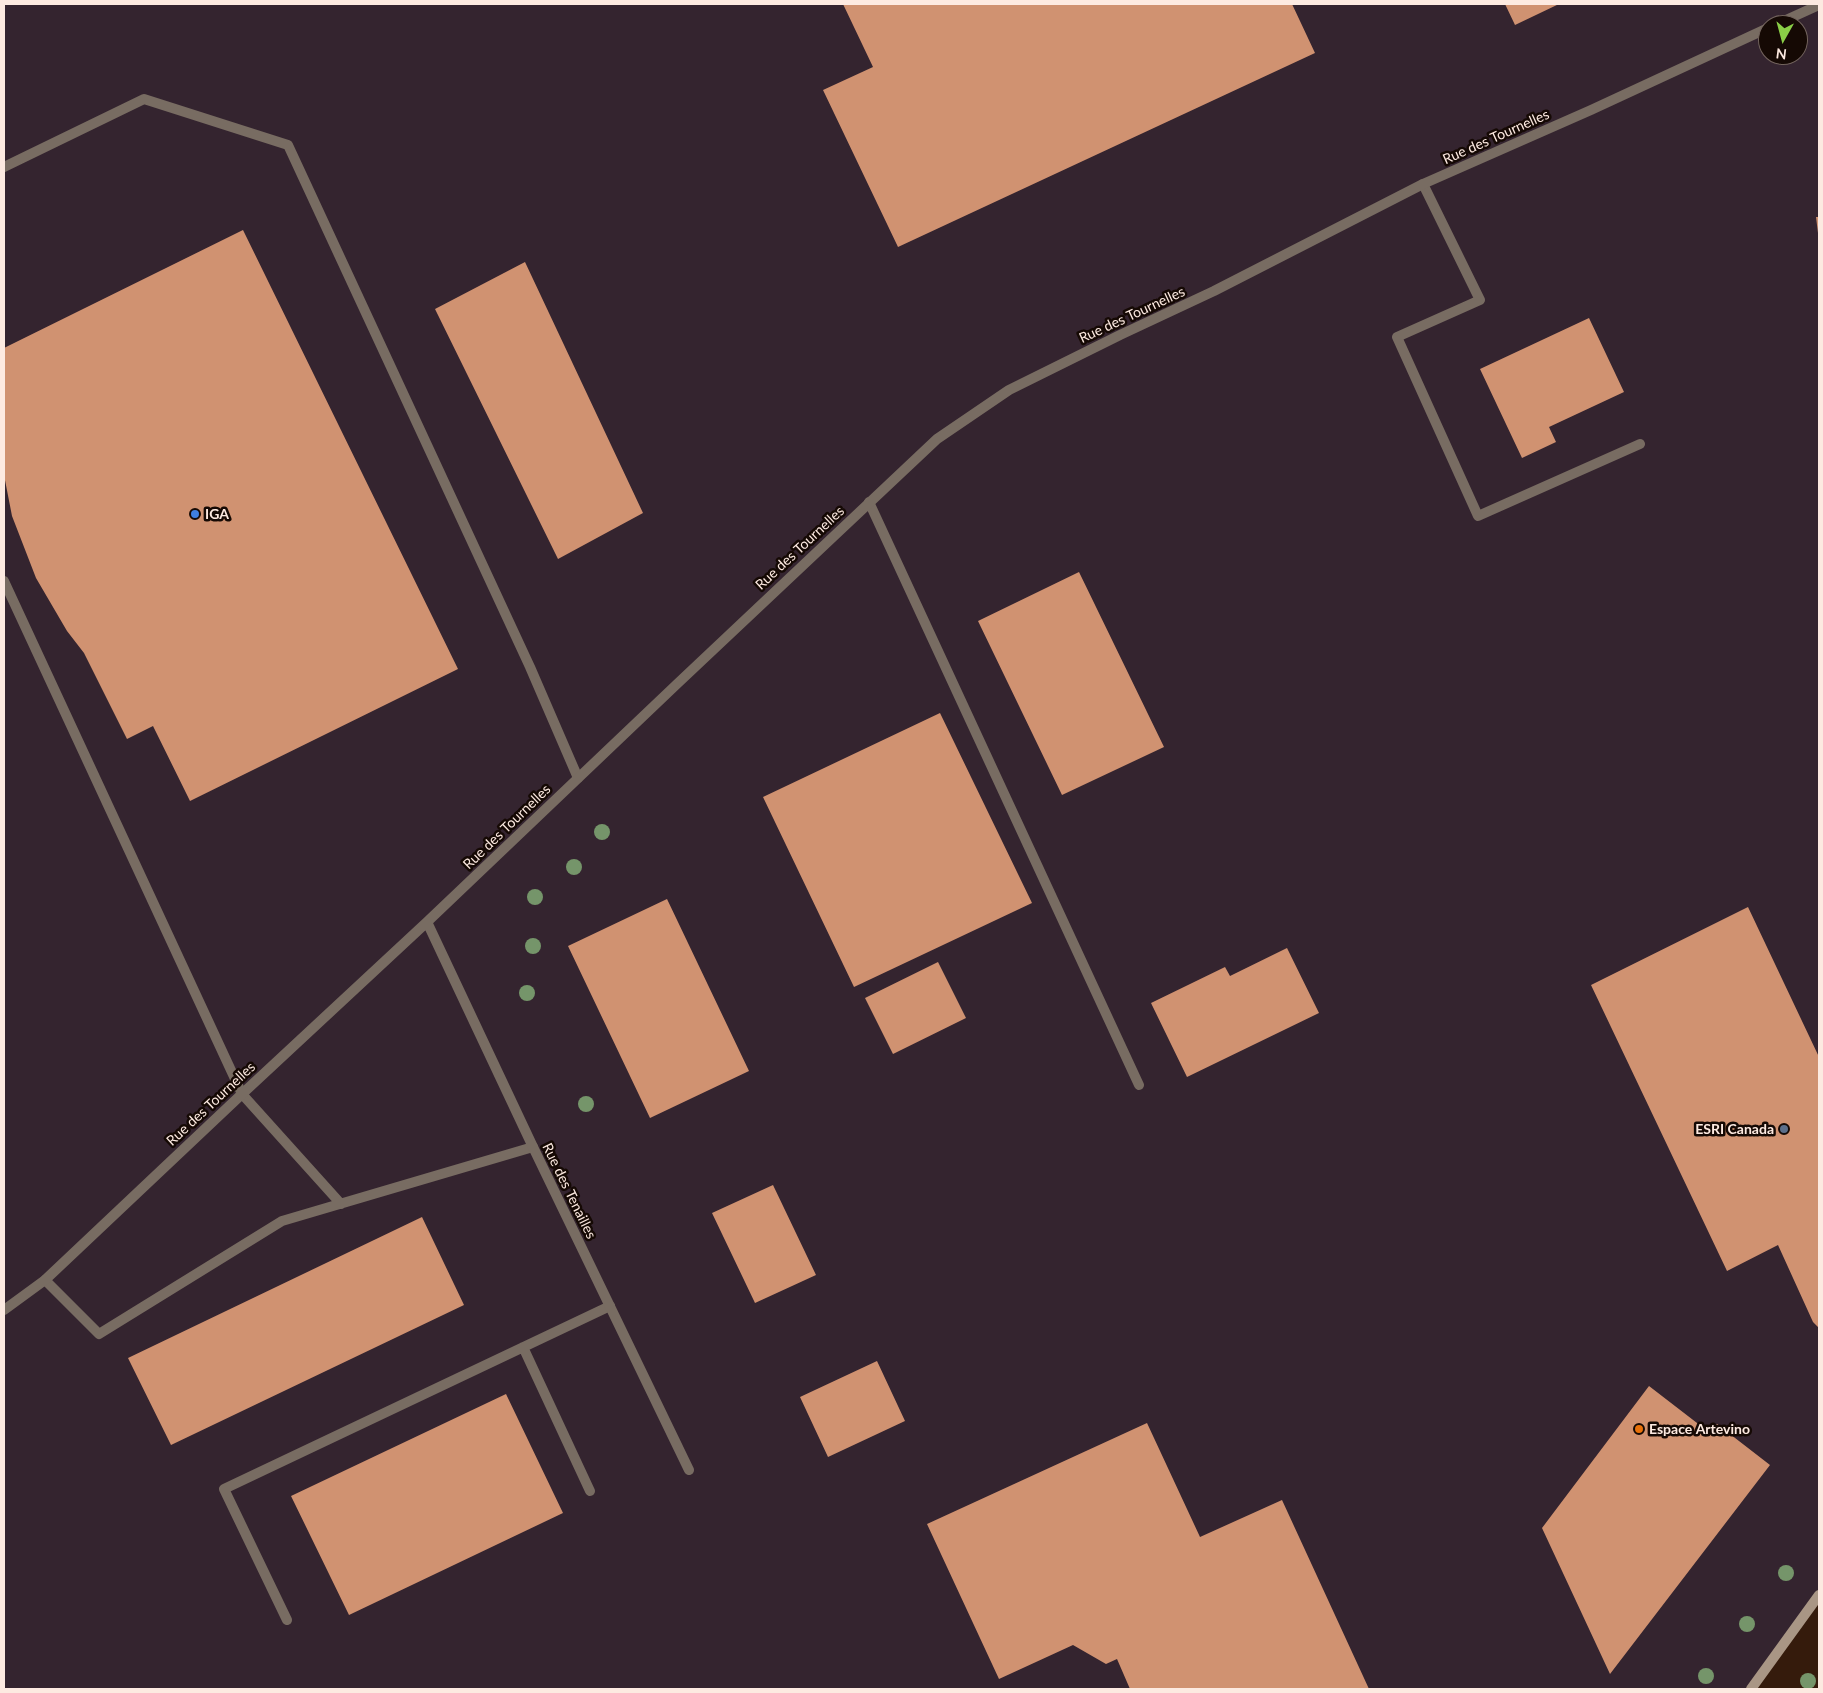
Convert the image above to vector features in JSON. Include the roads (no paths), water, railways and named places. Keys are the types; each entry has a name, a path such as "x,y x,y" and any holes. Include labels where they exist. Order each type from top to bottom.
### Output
{"main road":[{"path":"1751,1689 1819,1595"}],"street":[{"path":"1798,15 1819,5"},
{"name":"Rue des Tournelles","path":"4,1310 45,1280 428,922 937,439 1010,390 1214,291 1423,184 1591,110 1758,33"},
{"path":"4,167 144,99 288,145 530,667 578,778"},
{"path":"1423,184 1480,300 1397,337 1478,516 1640,444"},
{"path":"869,502 1139,1085"},
{"path":"4,581 242,1094 341,1204"},
{"name":"Rue des Tenailles","path":"428,922 533,1147 689,1470"},
{"path":"45,1280 99,1334 282,1221 533,1147"},
{"path":"287,1620 224,1489 610,1306"},
{"path":"523,1347 590,1491"}],"place":[{"name":"IGA","path":"195,514"},
{"name":"ESRI Canada","path":"1784,1129"},
{"name":"Espace Artevino","path":"1639,1429"}]}
